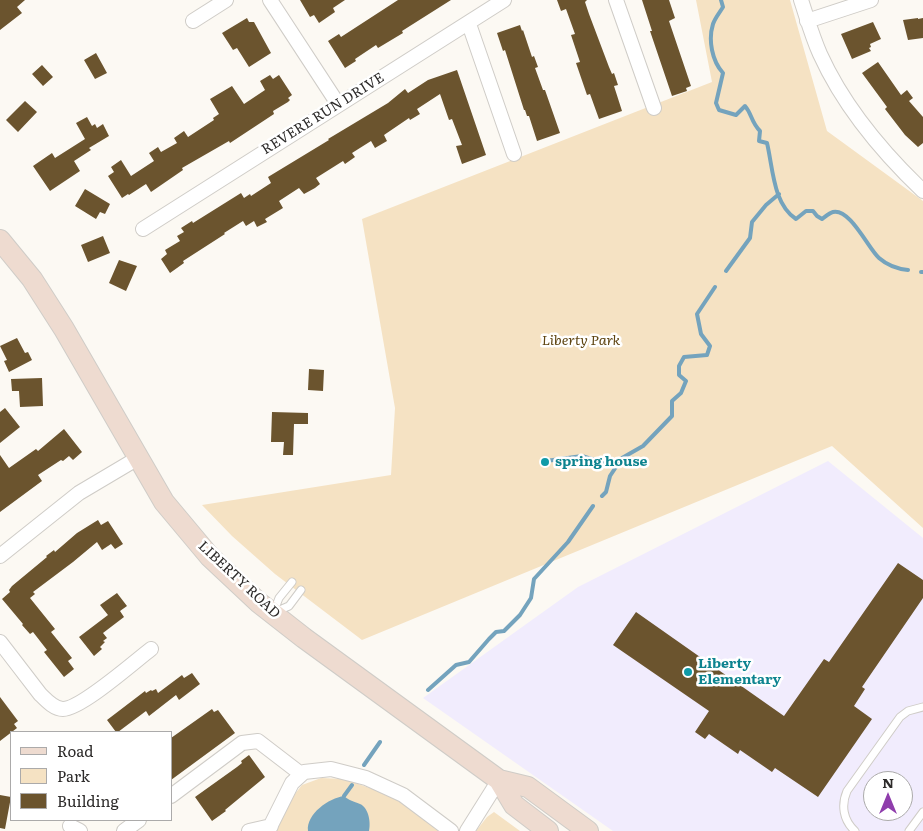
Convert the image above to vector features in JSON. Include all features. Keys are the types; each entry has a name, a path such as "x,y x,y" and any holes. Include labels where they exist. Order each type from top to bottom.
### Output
{"main road":[{"name":"LIBERTY ROAD","path":"0,240 32,279 64,329 164,502 210,557 258,602 499,780 528,787 588,831"},
{"name":"LIBERTY ROAD","path":"499,780 514,806 548,831"}],"street":[{"path":"193,21 226,0"},
{"path":"270,0 338,104"},
{"name":"REVERE RUN DRIVE","path":"142,229 338,104 469,24 504,0"},
{"path":"616,0 654,108"},
{"path":"801,0 820,55 852,110 884,151 923,191"},
{"path":"807,21 871,0"},
{"path":"469,24 514,154"},
{"path":"0,556 79,493 138,458"},
{"path":"0,642 47,702 62,709 86,699 151,649"},
{"path":"172,795 242,743 258,741 301,774"},
{"path":"249,831 269,829 292,783 301,774 304,772 331,770 366,778 403,795 451,831"},
{"path":"468,830 499,780"},
{"path":"124,831 138,821"}],"lane":[{"path":"273,613 279,598 292,582"},
{"path":"273,613 289,606 301,590"},
{"path":"855,831 846,818 843,809 843,800 847,790 900,717 908,711 923,707"},
{"path":"909,831 923,812"}],"shaded area":[{"path":"828,461 923,538 923,831 613,831 423,698 578,587"}],"green space":[{"name":"Liberty Park","path":"696,0 790,0 827,131 923,201 923,528 832,446 362,640 275,574 232,536 202,505 391,475 395,408 362,219 712,82"},
{"path":"321,778 344,779 401,799 438,831 272,831 286,805 302,785"},
{"path":"494,812 520,831 476,831 487,817"}],"water":[{"path":"344,796 363,806 367,812 370,824 369,831 308,831 311,819 325,803"}],"building":[{"path":"0,0 25,0 17,7 22,13 0,30"},
{"path":"300,0 345,0 333,8 335,12 319,23 314,15 310,17"},
{"path":"398,0 451,0 378,48 376,45 345,68 328,41 339,34 341,37"},
{"path":"557,0 587,0 585,2 589,14 609,67 612,74 614,73 618,85 614,86 622,111 599,119 590,94 587,95 576,63 580,62 571,35 575,34 566,9 561,11"},
{"path":"642,0 669,0 675,18 669,21 691,86 686,88 687,91 672,96 650,31 652,31"},
{"path":"247,18 249,22 254,22 271,53 249,67 237,48 233,50 222,33"},
{"path":"923,18 923,38 908,40 903,20"},
{"path":"873,22 881,39 870,44 871,47 869,48 871,51 852,59 841,34"},
{"path":"520,25 532,57 534,56 538,67 535,68 560,133 537,141 529,116 527,116 524,110 505,50 503,51 497,33"},
{"path":"96,53 107,73 95,79 84,60"},
{"path":"878,62 901,95 907,90 913,98 909,101 923,117 923,143 918,147 905,135 885,109 887,107 862,73"},
{"path":"42,65 53,77 43,86 32,74"},
{"path":"457,70 486,155 462,164 456,146 462,145 452,119 449,120 440,94 417,109 420,114 410,120 409,118 384,135 387,141 375,148 371,141 352,153 355,157 345,164 343,161 316,178 320,184 315,188 304,194 299,188 279,201 283,208 265,219 267,222 257,227 254,221 246,226 243,221 183,261 184,263 170,273 161,259 167,254 165,250 180,241 177,236 184,232 181,228 192,221 193,223 241,193 244,198 250,194 251,196 271,183 268,177 388,103 405,89 408,93 428,80"},
{"path":"270,75 273,79 279,75 292,95 288,98 290,100 288,102 273,111 274,114 230,143 229,141 182,168 183,170 151,192 146,184 122,198 108,176 114,172 111,167 121,160 131,176 154,161 149,153 158,147 161,152 177,143 174,138 184,131 188,137 214,120 213,118 219,114 210,99 232,86 244,104 265,90 260,81"},
{"path":"25,101 37,112 18,132 6,120"},
{"path":"87,117 92,126 95,124 97,128 103,124 109,136 89,148 91,150 74,161 80,171 50,191 33,166 52,153 55,158 85,139 76,123"},
{"path":"85,189 110,204 105,214 100,212 96,219 75,206"},
{"path":"103,236 110,253 88,262 81,245"},
{"path":"119,260 137,266 126,291 109,283"},
{"path":"17,338 25,353 28,352 32,360 9,372 4,361 7,360 0,346"},
{"path":"309,369 324,370 323,391 308,390"},
{"path":"42,378 43,406 20,407 19,391 12,391 11,379"},
{"path":"5,408 20,427 0,443 0,412"},
{"path":"272,412 308,413 308,424 294,424 293,455 283,455 284,442 271,442"},
{"path":"64,429 82,452 73,460 69,456 38,475 42,481 0,512 0,455 9,468 36,449 38,451"},
{"path":"98,520 101,525 108,521 123,544 115,549 111,544 102,550 97,542 33,592 35,594 30,598 55,629 51,632 72,658 68,661 74,669 64,677 44,652 47,650 33,632 30,634 2,599 10,592 9,590 12,586 46,556 54,550 55,552 77,533"},
{"name":"Liberty Elementary","path":"898,563 923,580 923,598 862,687 865,689 854,706 872,719 818,797 775,768 772,772 740,750 738,754 709,734 705,739 695,732 709,711 613,645 636,612 784,716 824,659 829,662"},
{"path":"117,593 127,606 120,611 124,617 103,633 107,638 100,647 102,649 94,656 79,637 108,615 100,605"},
{"path":"192,673 200,684 179,700 176,695 149,716 146,711 119,731 115,731 107,720 145,691 146,693 156,689 158,693 182,675 184,678"},
{"path":"0,697 18,721 14,724 17,728 10,731 10,733 0,741"},
{"path":"212,709 214,712 218,710 235,733 172,779 172,737"},
{"path":"249,755 265,777 212,821 195,797 237,767"},
{"path":"0,795 10,797 10,802 5,829 0,828"}],"waterway":[{"path":"721,0 723,7 714,22 711,37 716,63 723,73 716,103 719,110 736,115 745,106 747,109 760,131 759,141 767,143 778,195 788,212 796,219 806,211 813,211 822,219 833,212 839,212 852,222 879,258 900,269 908,270"},
{"path":"726,271 750,238 752,222 766,205 779,194"},
{"path":"602,496 606,492 610,476 622,458 643,446 672,416 672,401 681,393 686,381 679,375 679,366 684,357 707,355 710,346 701,334 697,314 715,287"},
{"path":"546,461 582,456 616,467"},
{"path":"428,690 456,665 469,662 496,632 504,631 520,615 531,598 534,579 568,542 593,506"},
{"path":"364,765 380,742"},
{"path":"344,796 352,785"}],"place":[{"name":"spring house","path":"545,462"},
{"name":"Liberty Elementary","path":"688,672"}]}
